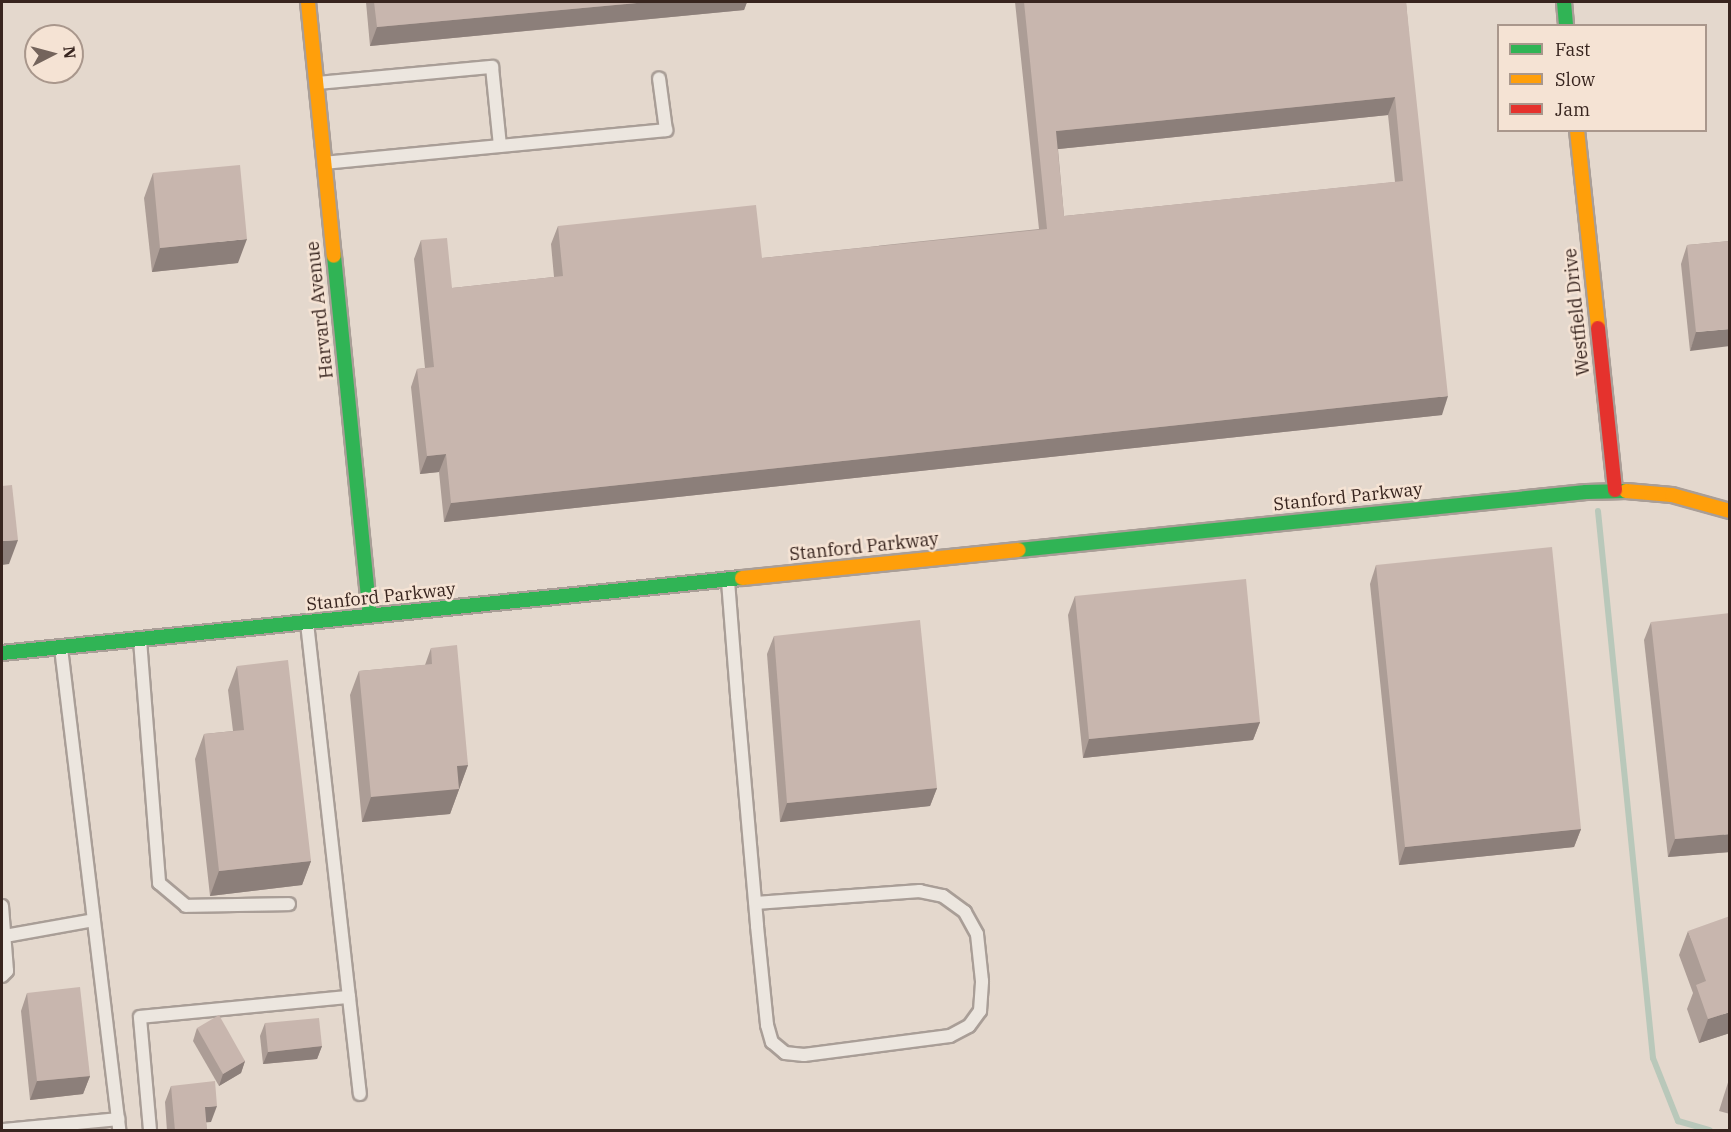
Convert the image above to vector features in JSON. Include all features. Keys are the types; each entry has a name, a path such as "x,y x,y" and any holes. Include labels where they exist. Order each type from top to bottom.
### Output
{"street":[{"name":"Harvard Avenue","path":"308,2 370,615"},
{"path":"1564,2 1566,24"},
{"name":"Westfield Drive","path":"1577,132 1615,490"},
{"name":"Stanford Parkway","path":"2,653 1615,490 1672,495 1730,511"}],"lane":[{"path":"316,83 492,67 500,146"},
{"path":"323,163 666,130 659,78"},
{"path":"728,580 755,903 767,1025 772,1042 785,1053 804,1055 950,1036 969,1026 980,1011 982,981 976,934 965,912 943,896 921,891 755,903"},
{"path":"307,622 360,1094"},
{"path":"140,639 159,883 186,906 289,903"},
{"path":"4,1131 118,1125 61,647"},
{"path":"2,906 7,971 2,976"},
{"path":"5,936 94,920"},
{"path":"150,1131 140,1017 349,997"}],"building":[{"path":"374,2 647,2 377,27"},
{"path":"1024,2 1406,2 1448,396 451,503 446,454 427,456 417,369 434,367 421,240 447,238 452,288 563,276 558,226 756,205 762,258 1047,229","holes":["1395,97 1403,181 1064,216 1056,131"]},
{"path":"240,165 247,239 160,248 153,173"},
{"path":"1730,241 1730,329 1696,332 1687,245"},
{"path":"12,485 18,540 2,541 2,486"},
{"path":"1552,547 1581,829 1405,847 1376,565"},
{"path":"1246,579 1260,722 1089,739 1075,596"},
{"path":"1730,613 1730,834 1675,839 1651,622"},
{"path":"920,620 937,788 787,803 774,636"},
{"path":"457,645 468,765 457,766 459,789 371,797 359,671 432,664 431,648"},
{"path":"288,660 311,861 219,871 204,734 244,730 237,666"},
{"path":"1730,916 1730,1012 1708,1019 1696,985 1706,981 1688,931"},
{"path":"80,987 90,1076 37,1081 27,993"},
{"path":"219,1015 245,1061 223,1074 197,1028"},
{"path":"319,1018 322,1046 268,1052 265,1023"},
{"path":"215,1081 217,1106 205,1107 207,1131 175,1131 171,1086"}],"waterway":[{"path":"1598,511 1653,1058 1678,1121 1710,1130"}],"traffic: fast":[{"path":"1564,2 1566,24"},
{"path":"334,256 370,615"},
{"path":"1019,550 1586,492 1626,491"},
{"path":"2,653 742,578"}],"traffic: slow":[{"path":"308,2 334,256"},
{"path":"1577,132 1598,328"},
{"path":"1626,491 1672,495 1730,511"},
{"path":"742,578 1019,550"}],"traffic: jam":[{"path":"1598,328 1615,490"}]}
